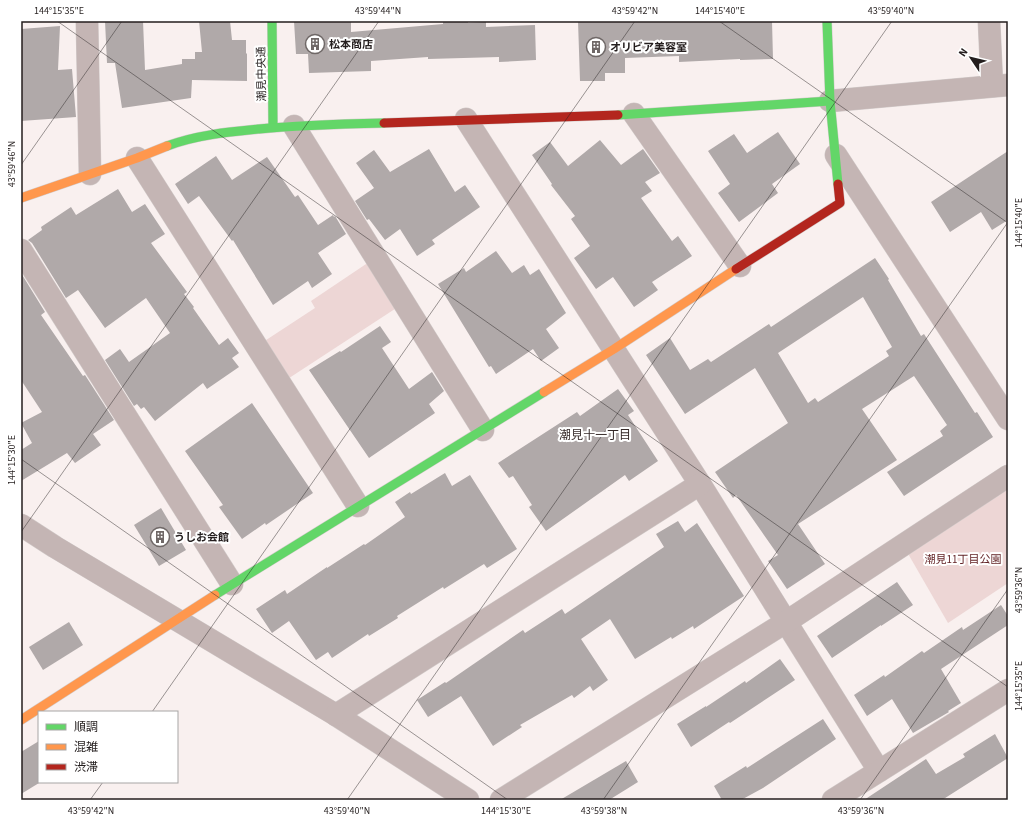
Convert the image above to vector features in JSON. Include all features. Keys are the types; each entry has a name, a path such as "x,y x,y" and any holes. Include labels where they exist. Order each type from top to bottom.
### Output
{"street":[{"path":"87,21 90,174"},
{"name":"潮見中央通","path":"272,21 284,126"},
{"path":"21,720 232,584 614,349 740,266 840,203 830,100 827,21"},
{"path":"21,198 137,158 185,139 235,131 284,126 634,114 1000,86 989,21"},
{"path":"634,114 740,266"},
{"path":"466,119 700,484 879,770"},
{"path":"284,126 483,430"},
{"path":"836,155 1008,419"},
{"path":"137,158 358,506"},
{"path":"21,250 232,584"},
{"path":"501,800 786,622 1008,476"},
{"path":"336,715 700,484"},
{"path":"21,525 55,548 336,715 468,800"},
{"path":"833,800 1008,690"}],"green space":[{"path":"375,258 404,303 280,384 257,346 315,308 311,301"},
{"name":"潮見11丁目公園","path":"1008,476 1008,583 948,623 903,545"}],"building":[{"path":"105,21 143,21 145,70 182,64 182,59 195,59 195,52 202,52 199,21 230,21 232,40 246,40 247,81 192,80 191,98 122,108 115,63 107,63"},
{"path":"294,21 351,21 351,32 443,24 443,21 468,21 468,23 486,22 486,27 535,25 536,60 499,62 499,57 428,59 428,57 371,61 371,71 309,73 308,54 296,54"},
{"path":"578,21 772,21 773,59 679,62 679,56 625,58 625,73 605,73 605,81 580,81"},
{"path":"60,26 58,70 72,69 76,117 21,121 21,29"},
{"path":"778,132 800,164 772,184 778,193 739,222 718,193 730,184 708,151 734,134 747,153"},
{"path":"600,140 621,165 643,149 660,173 645,182 652,191 641,198 672,241 678,236 692,256 652,282 658,290 634,307 613,277 596,289 574,258 590,246 571,219 575,216 551,185 552,184 532,155 550,142 568,166"},
{"path":"429,149 455,192 465,185 480,207 432,240 435,244 417,256 400,229 385,240 369,219 367,220 355,201 374,188 356,163 374,150 390,172"},
{"path":"1008,151 1008,220 992,230 981,212 950,232 931,202"},
{"path":"216,156 232,180 267,157 295,197 298,195 318,225 333,215 334,217 335,216 346,234 318,253 332,274 312,288 308,281 273,305 233,240 232,241 199,196 188,204 175,184"},
{"path":"118,189 132,212 145,204 165,234 151,243 187,292 184,294 219,345 228,338 239,353 232,358 239,367 207,389 203,383 155,421 144,407 141,409 137,404 134,406 105,360 120,349 129,362 170,333 146,298 105,328 78,290 66,298 32,243 28,240 42,230 41,227 71,207 76,215"},
{"path":"496,251 512,273 524,265 530,275 539,269 566,313 546,329 559,348 541,361 533,349 496,374 491,366 489,367 438,284 464,268 466,272"},
{"path":"875,258 889,279 888,280 921,336 924,334 975,413 977,412 993,437 904,496 887,472 943,436 940,431 947,425 914,376 862,409 897,460 798,524 825,564 787,589 768,561 778,555 736,495 733,498 715,472 788,423 755,368 685,414 646,355 670,338 690,370 708,359 711,362 769,324 771,327","holes":["863,297 892,347 886,351 889,356 818,402 815,398 808,403 778,353"]},
{"path":"21,273 45,312 41,315 83,376 85,375 114,420 93,434 101,445 75,463 67,453 21,481 21,450 32,443 21,423 42,412 21,380"},
{"path":"380,326 391,342 382,348 409,389 432,372 444,391 429,404 435,413 369,458 309,370 340,351 341,352"},
{"path":"618,389 634,411 628,415 658,461 629,481 625,475 546,531 529,507 532,505 513,476 509,478 498,463 577,412 580,416"},
{"path":"252,403 313,493 266,525 265,523 242,539 219,507 223,505 185,451"},
{"path":"445,473 452,486 470,475 517,549 487,568 484,564 444,589 443,587 397,616 398,618 369,636 368,634 332,658 328,652 316,660 289,621 272,633 256,609 285,590 287,594 327,567 364,544 365,545 405,517 395,502"},
{"name":"うしお会館","path":"161,508 186,550 159,566 134,525"},
{"path":"678,521 685,532 697,523 744,596 694,629 693,626 672,639 671,637 635,659 610,619 581,639 608,680 593,691 590,686 574,698 572,695 520,725 522,727 493,746 461,696 428,717 417,700 445,682 446,683 523,630 525,633 562,609 565,614 664,547 656,534"},
{"path":"897,582 913,605 832,658 817,636"},
{"path":"1001,605 1008,616 1008,625 941,669 961,703 948,711 949,712 913,733 892,699 867,716 854,695 884,675 885,677 922,651 924,653 962,627 963,630"},
{"path":"69,622 83,645 43,670 29,647"},
{"path":"780,659 795,680 691,747 677,724 745,681 746,683"},
{"path":"823,719 836,739 763,788 741,800 722,800 714,786 746,766 747,768"},
{"path":"995,734 1008,758 942,800 864,800 926,759 936,774 965,757 963,754"},
{"path":"38,742 39,783 21,794 21,752"},
{"path":"626,761 638,782 609,800 560,800"}],"traffic: fast":[{"path":"272,21 273,127"},
{"path":"827,21 830,101 838,184"},
{"path":"618,115 830,101"},
{"path":"167,146 212,134 236,131 306,126 384,123"},
{"path":"215,595 544,392"}],"traffic: slow":[{"path":"21,198 137,158 167,146"},
{"path":"544,392 614,349 736,269"},
{"path":"21,720 215,595"}],"traffic: jam":[{"path":"384,123 618,115"},
{"path":"736,269 840,203 838,184"}],"place":[{"name":"松本商店","path":"315,44"},
{"name":"オリビア美容室","path":"596,47"},
{"name":"うしお会館","path":"160,537"}],"district":[{"name":"潮見十一丁目","path":"595,435"}]}
